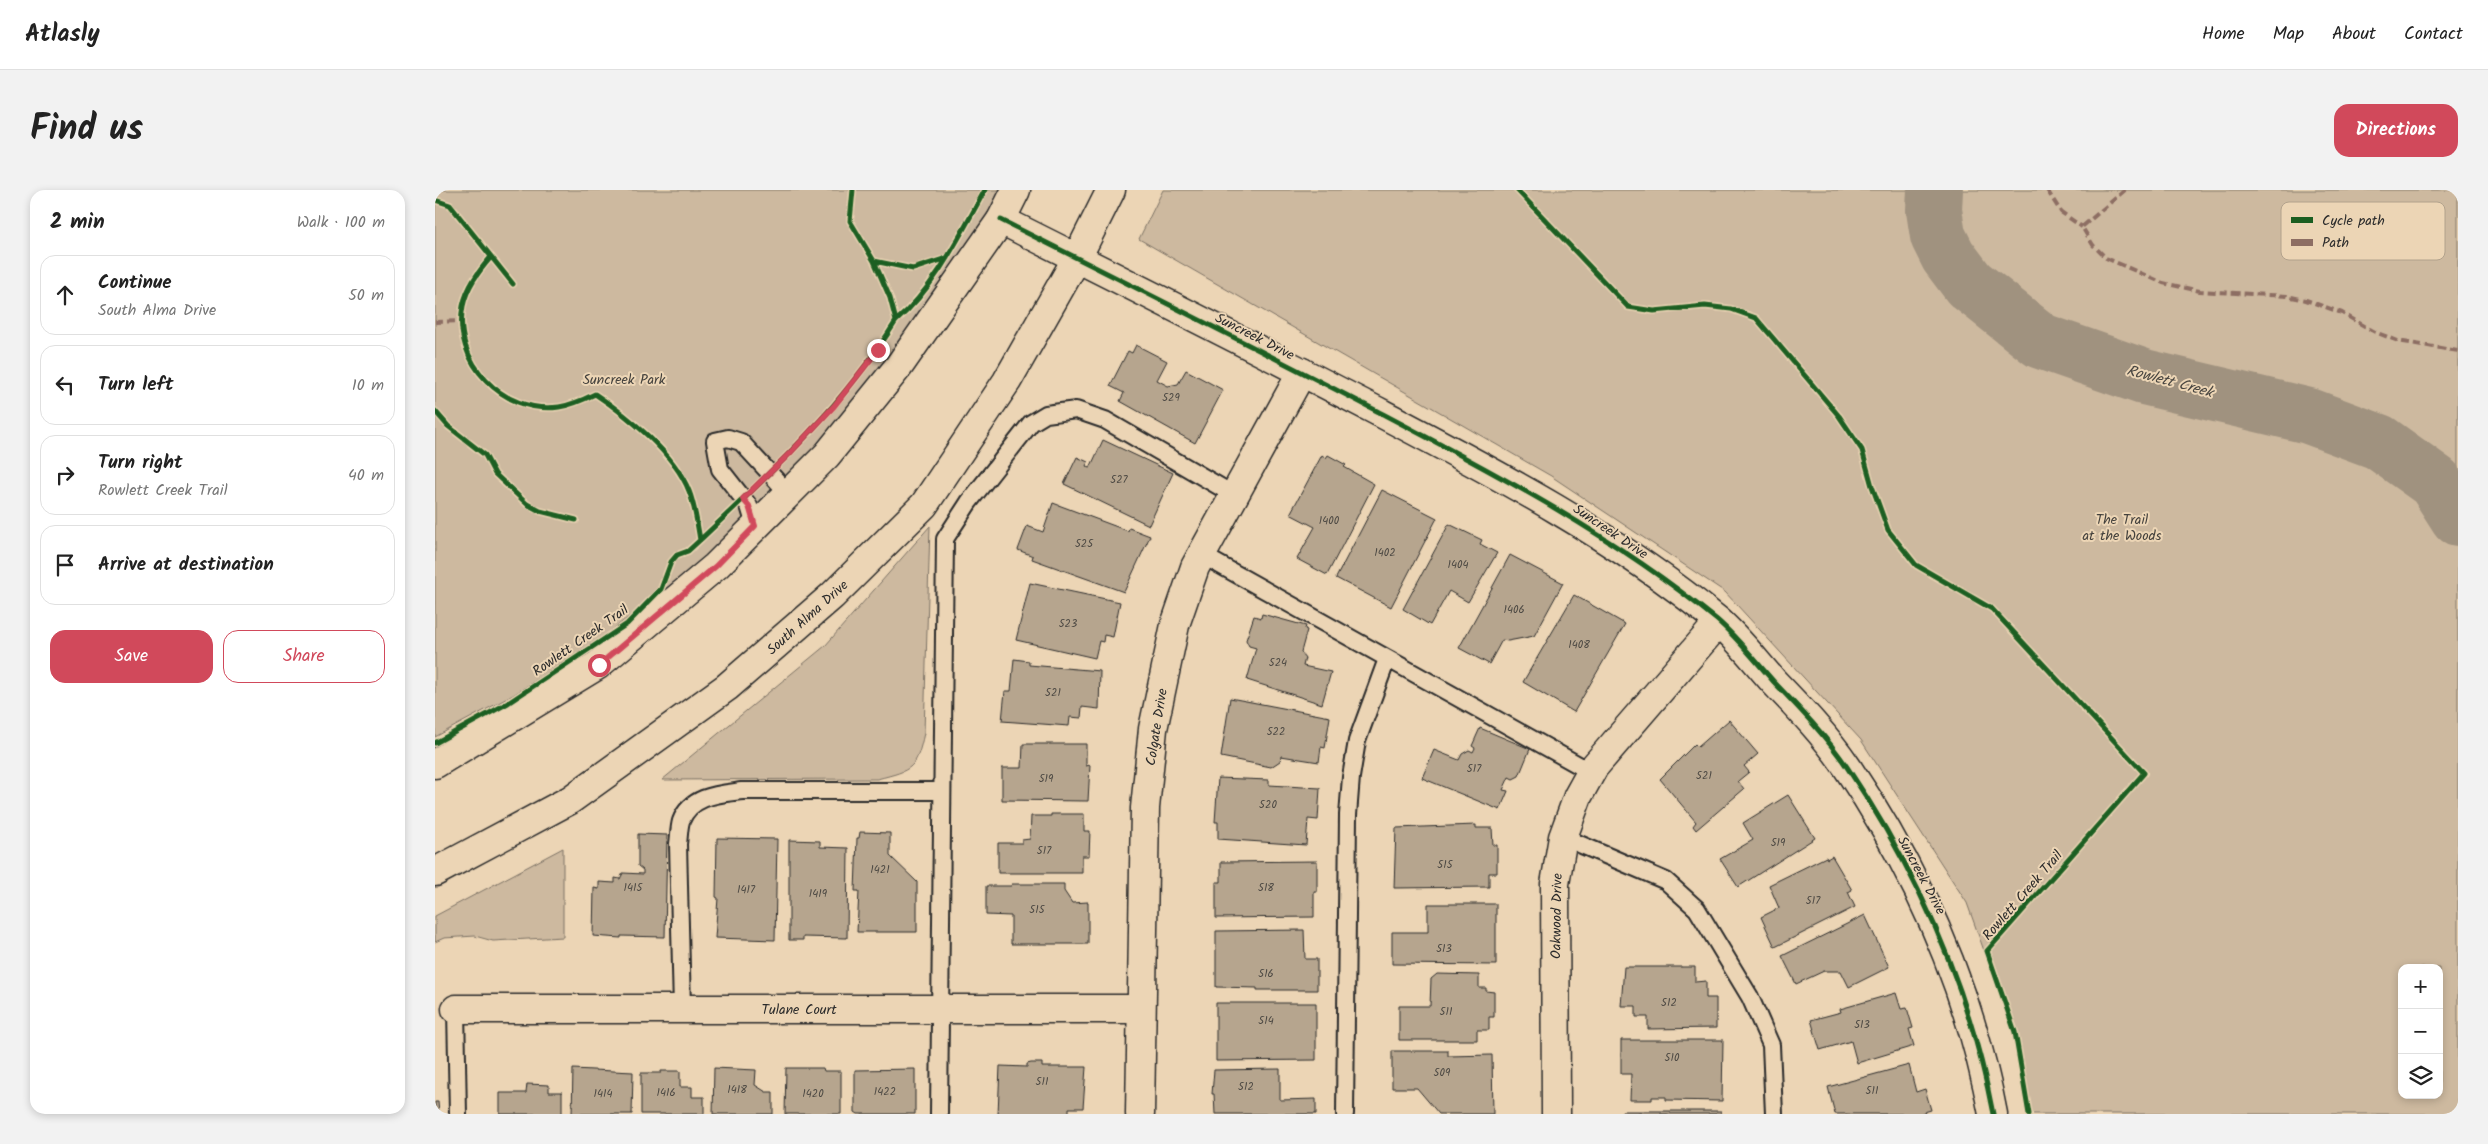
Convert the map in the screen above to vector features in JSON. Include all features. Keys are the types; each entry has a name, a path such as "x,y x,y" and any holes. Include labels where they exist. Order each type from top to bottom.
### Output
{"street":[{"path":"435,764 599,665 716,566 827,455 899,366 1001,220 1016,190"},
{"name":"South Alma Drive","path":"435,872 570,800 727,687 832,596 924,505 1007,381 1077,258 1111,190"},
{"name":"Suncreek Drive","path":"1001,220 1302,372 1482,466 1567,515 1635,560 1719,622 1817,728 1846,766 1901,854 1947,951 1968,1012 1993,1114"},
{"name":"Colgate Drive","path":"1140,1114 1145,808 1153,729 1175,625 1195,567 1302,372"},
{"name":"Oakwood Drive","path":"1556,1114 1555,884 1563,837 1579,796 1591,772 1719,622"},
{"name":"Tulane Court","path":"456,1009 1141,1009"}],"lane":[{"path":"939,1114 945,539 969,502 1031,423 1046,414 1076,410 1105,420 1234,495"},
{"path":"755,526 749,506 720,469 715,441 728,438 741,442 788,493"},
{"path":"1202,555 1591,772"},
{"path":"1345,1114 1348,815 1351,776 1357,741 1387,658"},
{"path":"682,1009 678,844 681,821 691,806 709,795 742,791 942,791"},
{"path":"1563,837 1666,881 1697,909 1750,997 1771,1045 1774,1114"},
{"path":"456,1009 458,1114"}],"green space":[{"name":"Suncreek Park","path":"435,190 1002,190 988,218 852,411 733,537 609,632 513,695 435,737"},
{"name":"The Trail at the Woods","path":"1163,190 2458,190 2458,1114 2030,1114 2023,1060 1967,903 1861,740 1725,592 1551,476 1139,239"},
{"path":"930,526 924,733 918,754 911,766 906,770 877,779 662,780 825,646"},
{"path":"563,848 563,937 493,941 475,936 444,938 435,942 435,916"}],"building":[{"path":"1136,345 1167,361 1157,380 1168,386 1178,384 1186,370 1223,390 1195,443 1120,401 1124,393 1110,386 1128,351 1132,353"},
{"path":"1103,440 1173,473 1149,525 1064,484 1077,457 1088,462 1086,466 1090,468"},
{"path":"1322,455 1326,458 1328,455 1346,465 1344,467 1374,484 1327,575 1297,559 1315,527 1290,514"},
{"path":"1382,490 1437,518 1391,607 1336,578"},
{"path":"1053,503 1128,531 1129,528 1150,536 1124,592 1032,559 1033,556 1018,550 1027,526 1043,532"},
{"path":"1449,524 1482,540 1480,544 1497,553 1468,602 1449,591 1430,625 1403,609"},
{"path":"1510,555 1563,583 1534,636 1508,641 1502,640 1489,664 1459,648"},
{"path":"1030,583 1120,602 1113,637 1104,635 1103,642 1099,641 1095,658 1016,640"},
{"path":"1574,595 1625,624 1574,712 1523,682"},
{"path":"1262,614 1306,626 1305,629 1307,630 1301,652 1305,658 1303,666 1331,672 1322,704 1247,680 1256,648 1249,646 1246,640 1254,616 1261,618"},
{"path":"1014,659 1029,661 1029,665 1100,671 1099,709 1082,707 1081,718 1070,717 1069,726 1002,721 1005,691 1011,691"},
{"path":"1230,698 1330,717 1325,748 1321,747 1319,762 1281,756 1280,761 1271,767 1221,757"},
{"path":"1729,720 1758,754 1744,766 1749,772 1738,781 1744,789 1696,830 1693,826 1696,822 1660,779 1695,744 1698,747"},
{"path":"1480,728 1530,749 1519,776 1513,779 1509,777 1503,790 1508,791 1500,810 1422,778 1434,750 1459,760 1462,754 1469,750 1473,752 1475,748 1472,746"},
{"path":"1023,744 1086,744 1086,766 1090,765 1088,801 1002,800 1002,768 1022,768"},
{"path":"1218,778 1269,780 1269,785 1320,788 1318,820 1308,819 1306,845 1218,839 1218,822 1215,822"},
{"path":"1788,795 1815,838 1738,887 1720,859 1753,840 1743,823"},
{"path":"1051,814 1084,814 1084,831 1090,831 1089,856 1082,856 1082,873 998,873 998,843 1022,843 1022,840 1030,839 1031,816 1051,816"},
{"path":"1476,825 1476,828 1492,828 1493,845 1497,845 1497,873 1489,873 1489,887 1394,888 1396,828"},
{"path":"860,832 890,833 890,856 917,882 917,932 857,932 859,891 855,891 857,838 859,838"},
{"path":"638,834 667,835 665,937 621,936 621,938 593,936 594,888 599,889 599,882 615,883 615,878 620,879 623,873 643,874 643,870 638,866"},
{"path":"717,838 777,839 775,940 715,938 718,898 716,897"},
{"path":"789,840 820,841 820,847 848,848 847,938 803,937 803,940 789,940"},
{"path":"1832,856 1852,890 1848,892 1855,907 1775,947 1761,917 1779,908 1769,885 1826,857 1827,859"},
{"path":"1317,861 1317,892 1314,892 1314,917 1216,918 1216,882 1221,882 1221,862"},
{"path":"1012,884 1064,884 1064,891 1072,903 1088,902 1088,944 1011,944 1011,916 986,915 986,886 1011,886"},
{"path":"1428,904 1496,904 1496,965 1392,964 1392,932 1428,932"},
{"path":"1865,915 1889,967 1849,987 1841,971 1824,971 1796,984 1782,956"},
{"path":"1304,930 1305,959 1317,959 1317,990 1257,990 1257,988 1216,987 1216,931"},
{"path":"1624,967 1695,967 1695,982 1706,981 1706,998 1716,998 1716,1028 1648,1029 1648,1017 1636,1017 1636,1006 1621,1006"},
{"path":"1437,974 1479,975 1479,988 1486,988 1486,991 1494,992 1494,1017 1489,1017 1489,1030 1477,1030 1477,1040 1399,1040 1399,1006 1430,1006 1431,979"},
{"path":"1896,993 1901,1009 1907,1008 1913,1028 1909,1029 1914,1046 1857,1063 1851,1041 1820,1050 1811,1020 1841,1012 1840,1009"},
{"path":"1216,1003 1316,1003 1316,1060 1216,1061"},
{"path":"1621,1040 1723,1040 1722,1101 1666,1100 1666,1097 1652,1097 1652,1100 1630,1100 1631,1074 1621,1074"},
{"path":"1392,1051 1448,1051 1448,1056 1492,1055 1493,1114 1439,1114 1417,1088 1392,1088"},
{"path":"1042,1063 1042,1067 1086,1067 1083,1108 1069,1108 1069,1114 998,1114 1000,1066 1027,1067 1027,1064"},
{"path":"1909,1065 1916,1092 1925,1089 1931,1110 1924,1112 1925,1114 1835,1114 1828,1087"},
{"path":"714,1068 756,1070 755,1085 766,1092 773,1092 773,1114 713,1114"},
{"path":"786,1068 823,1068 824,1071 841,1071 841,1114 785,1114"},
{"path":"573,1069 633,1072 632,1114 572,1114"},
{"path":"915,1069 915,1114 858,1114 855,1112 855,1070"},
{"path":"1280,1069 1280,1100 1316,1099 1316,1114 1215,1114 1214,1094 1212,1094 1214,1070"},
{"path":"661,1071 680,1071 680,1087 692,1087 692,1097 704,1097 704,1114 641,1114 641,1073 661,1073"},
{"path":"527,1084 549,1085 549,1092 562,1092 562,1114 500,1114 500,1093 526,1093"},
{"path":"435,1102 438,1102 439,1114 435,1114"},
{"path":"1622,1111 1721,1111 1721,1114 1622,1114"}],"waterway":[{"name":"Rowlett Creek","path":"1935,190 1934,210 1938,236 1948,256 1969,284 2041,341 2144,377 2309,416 2379,442 2435,482 2458,518"}],"marked path":[{"path":"2047,190 2061,212 2082,227"},
{"path":"2125,190 2082,227 2093,245 2106,258 2163,283 2200,291 2287,296 2306,300 2342,313 2375,332 2398,341 2458,351"},
{"path":"435,322 462,321"}],"cycle path":[{"name":"Rowlett Creek Trail","path":"435,743 508,703 627,624 661,589 671,562 677,555 688,551 780,463 830,410 876,352 896,321 890,298 874,261 850,221 853,190"},
{"path":"896,321 935,277 985,190"},
{"name":"Rowlett Creek Trail","path":"1517,190 1628,307 1654,311 1705,306 1731,309 1756,318 1839,416 1862,450 1872,486 1888,530 1916,565 1992,609 2144,773 1987,951 2015,1032 2029,1114"},
{"path":"435,200 450,205 513,284"},
{"path":"1001,220 1330,387 1509,482 1553,507 1637,560 1678,589 1725,627 1830,744 1873,807 1897,848 1919,890 1955,977 1983,1067 1993,1114"},
{"path":"491,257 467,292 463,306 462,326 465,346 474,364 486,380 501,393 519,402 538,407 559,407 595,394 622,413 661,449 682,477 693,503 700,540"},
{"path":"874,261 913,269 947,258"},
{"path":"435,411 448,426 485,455 495,474 527,504 540,511 576,520"}],"route":[{"path":"599,665 716,566 755,526 749,506 743,499 834,406 878,350"}]}
